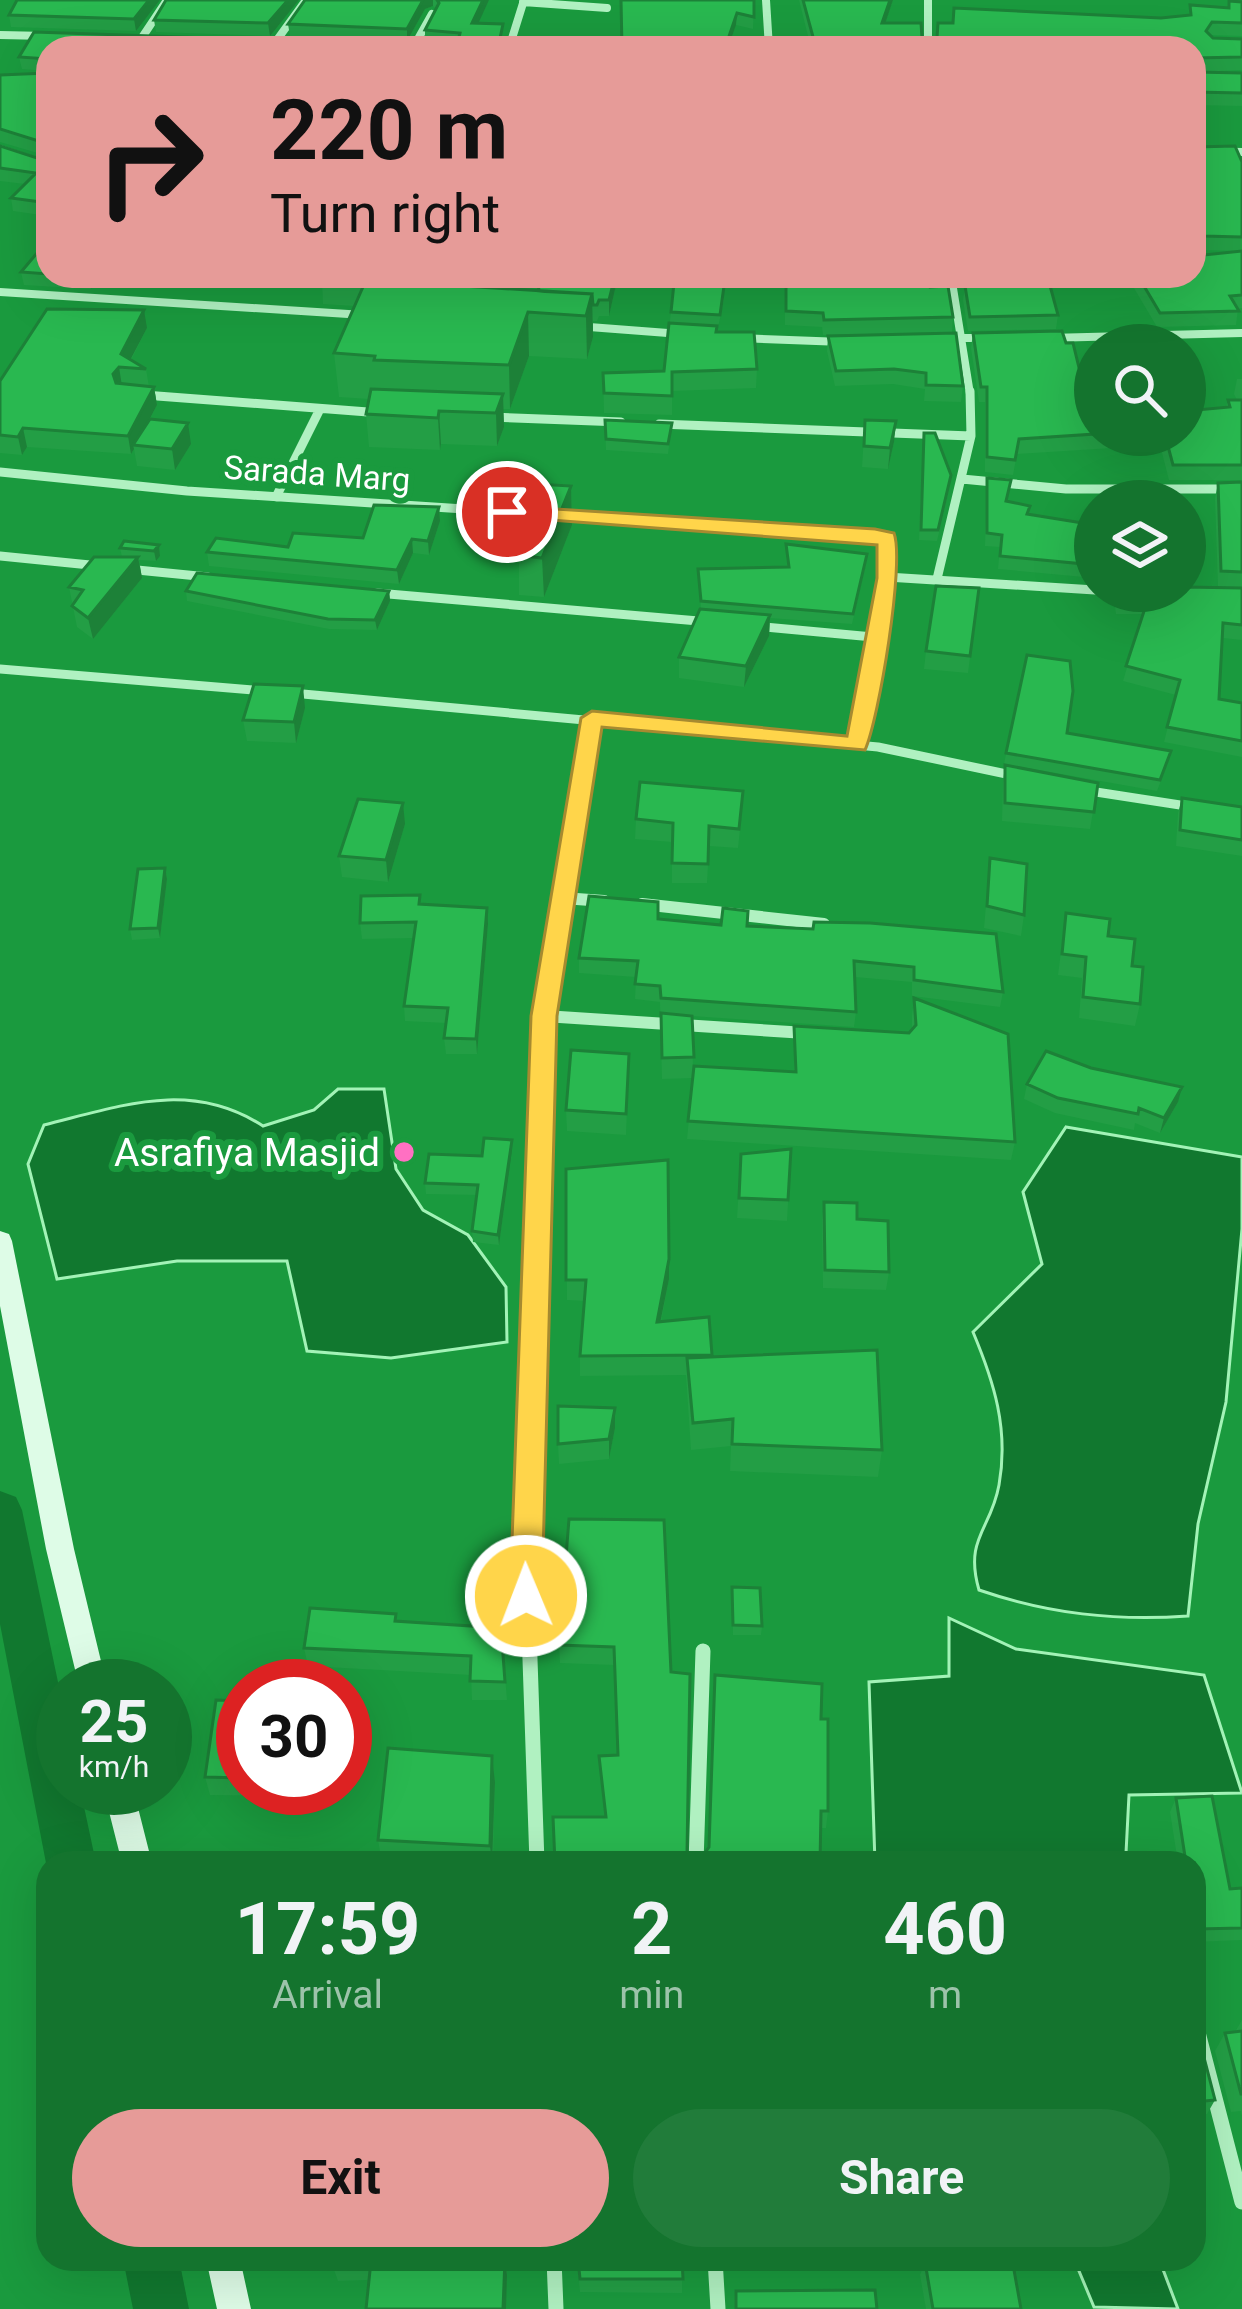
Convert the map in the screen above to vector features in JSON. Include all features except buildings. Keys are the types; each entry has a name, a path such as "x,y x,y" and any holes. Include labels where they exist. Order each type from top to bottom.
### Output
{"main road":[{"path":"0,1241 60,1549 86,1659"},
{"path":"124,1815 133,1851"},
{"path":"226,2271 234,2309"}],"street":[{"path":"143,36 166,0"},
{"path":"280,36 306,0"},
{"path":"766,0 768,36"},
{"path":"928,0 928,36"},
{"path":"513,36 523,1 607,8"},
{"path":"420,36 432,14"},
{"path":"0,35 36,36"},
{"path":"0,149 36,161"},
{"path":"1206,151 1242,152"},
{"path":"938,579 971,436 970,386 952,288"},
{"path":"0,292 209,309 373,315"},
{"path":"559,325 698,335"},
{"path":"1027,338 1242,334"},
{"path":"721,337 855,341"},
{"path":"918,339 1004,338"},
{"path":"124,394 402,414"},
{"path":"276,497 320,409"},
{"path":"473,417 971,436"},
{"name":"Sarada Marg","path":"0,472 276,497 530,513"},
{"path":"962,479 1066,490 1242,489"},
{"path":"553,515 886,537 887,578 857,745"},
{"path":"0,556 232,580"},
{"path":"887,578 1074,589"},
{"path":"374,592 873,637"},
{"path":"0,669 857,745 1030,779"},
{"path":"536,1851 524,1551 544,1016 592,718"},
{"path":"1073,788 1200,808"},
{"path":"563,898 838,925"},
{"path":"544,1016 815,1034"},
{"path":"696,1851 703,1651"},
{"path":"1206,2063 1242,2202"},
{"path":"554,2271 556,2309"},
{"path":"716,2271 718,2309"}],"shaded area":[{"path":"338,1089 384,1089 396,1169 423,1210 468,1235 506,1287 507,1342 391,1358 307,1351 287,1261 177,1261 57,1279 28,1164 44,1125 128,1105 182,1100 209,1103 263,1126 314,1110"},
{"path":"1066,1127 1242,1157 1242,1229 1226,1402 1198,1524 1188,1616 1082,1614 979,1590 975,1558 999,1485 1002,1444 993,1388 973,1332 1042,1264 1023,1192"},
{"path":"949,1618 1016,1649 1204,1675 1242,1793 1129,1795 1126,1851 875,1851 869,1682 949,1676"},
{"path":"1079,2271 1164,2271 1178,2309 1094,2307"}],"waterway":[{"path":"0,1510 69,1851"},
{"path":"153,2271 161,2309"}],"place":[{"name":"Asrafiya Masjid","path":"404,1152"}],"route":[{"path":"507,512 875,536 886,537 887,545 887,578 857,745 592,718 544,1016 526,1596"}]}
